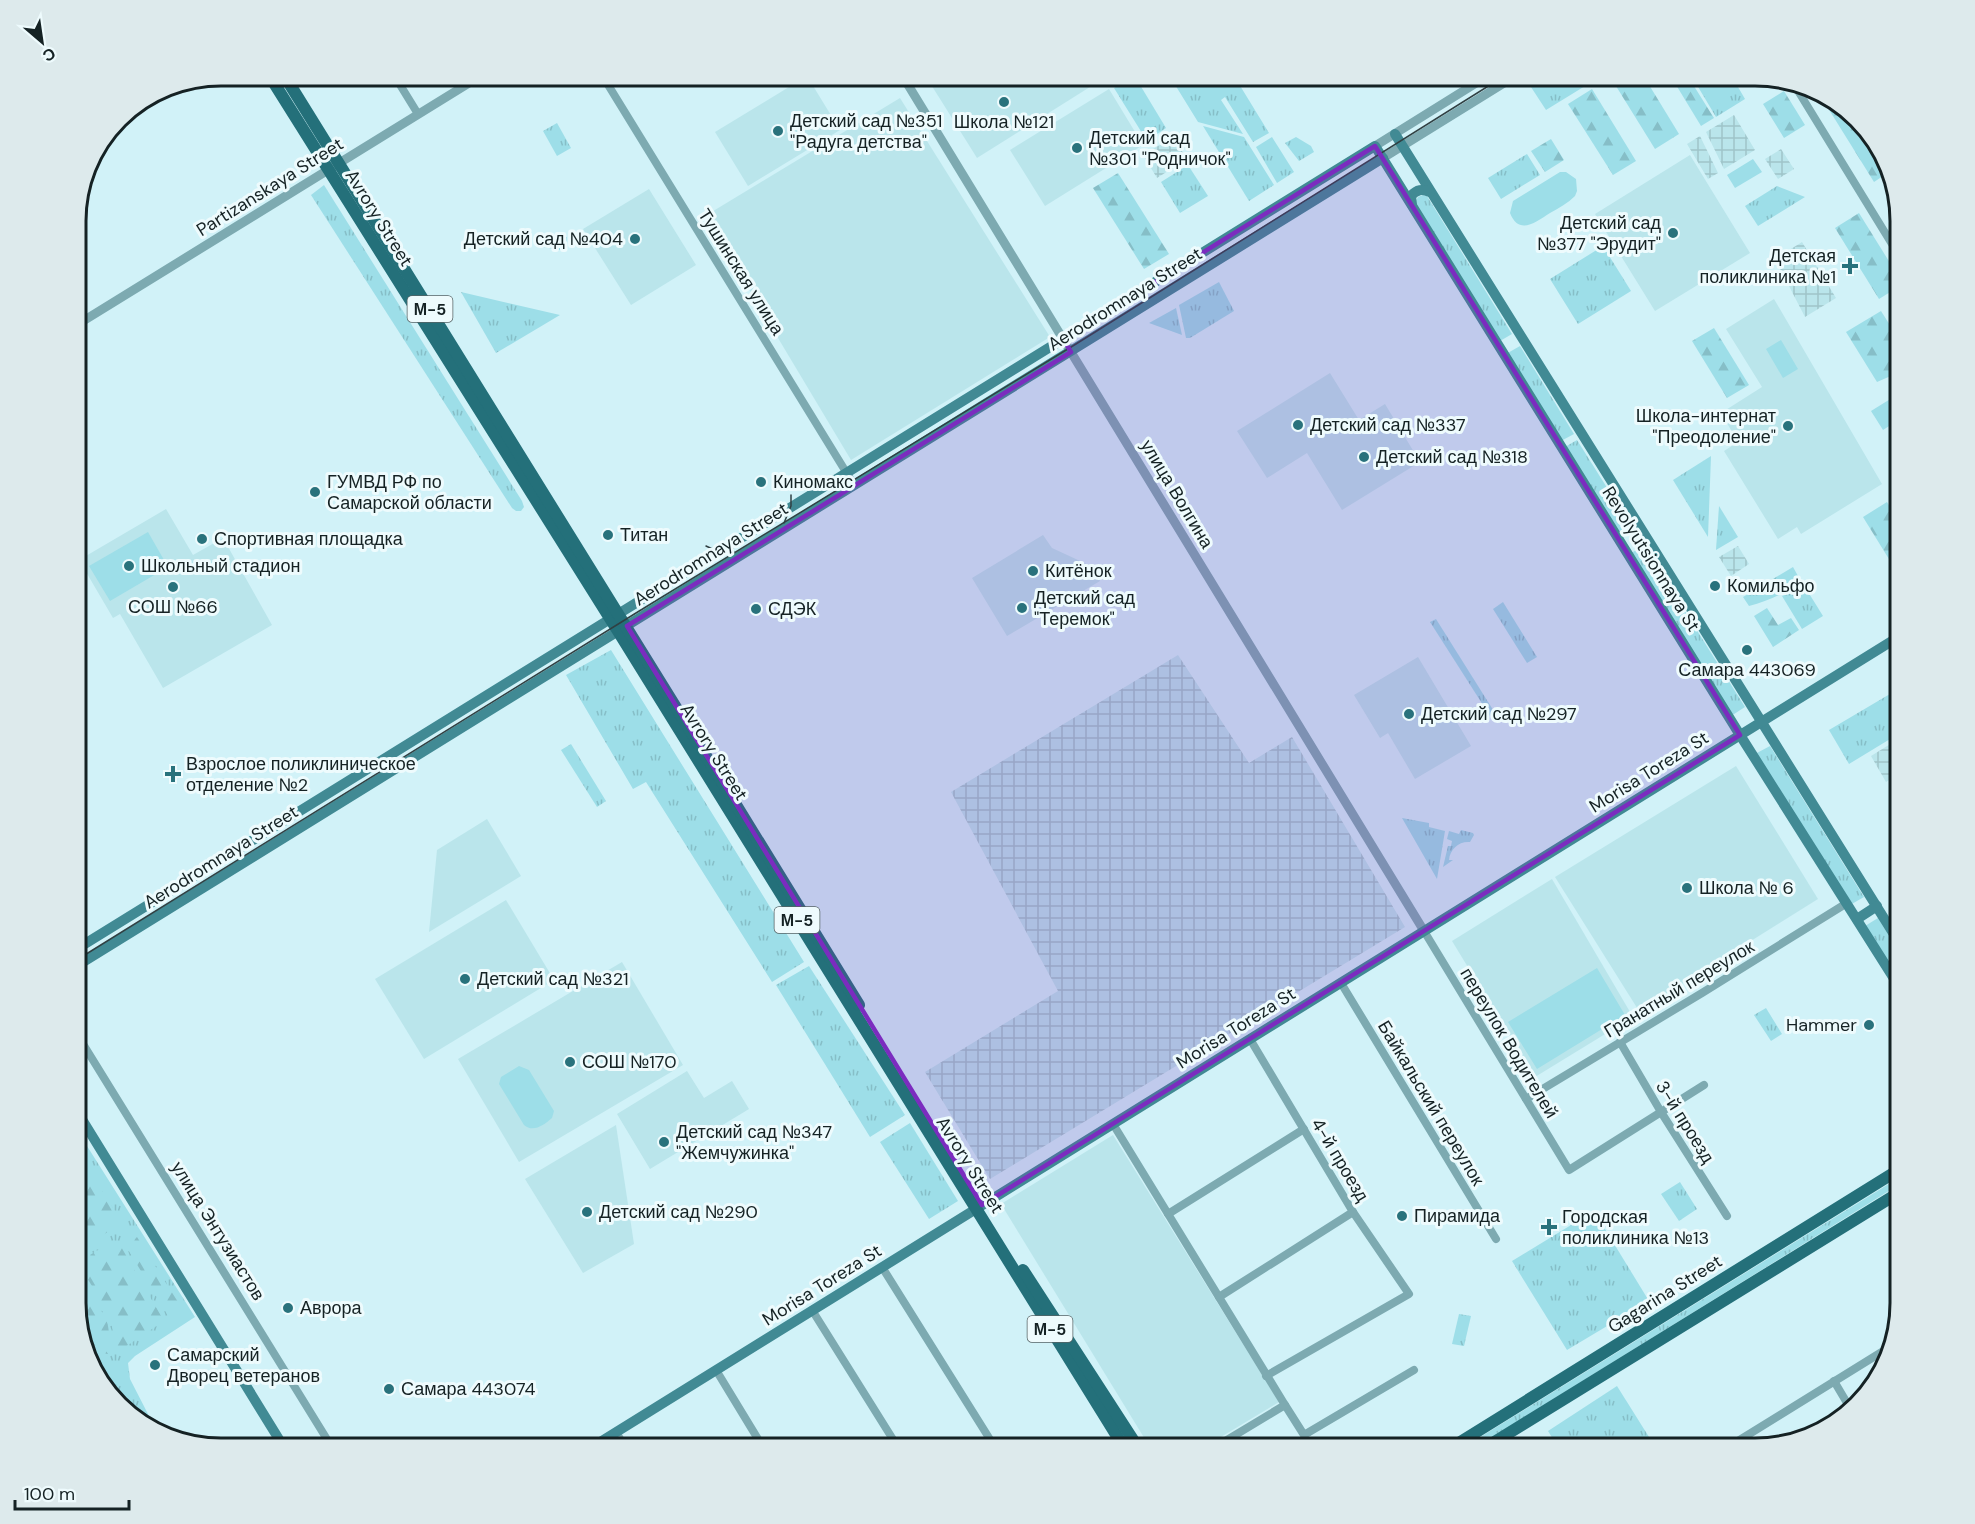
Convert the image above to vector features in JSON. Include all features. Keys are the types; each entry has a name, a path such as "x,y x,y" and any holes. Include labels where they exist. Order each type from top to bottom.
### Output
{"main road":[{"name":"Avrory Street","path":"276,86 327,171 622,628 979,1207 1118,1438"},
{"name":"Avrory Street","path":"291,86 516,451 614,616"},
{"name":"Revolyutsionnaya St","path":"1395,134 1890,928"},
{"name":"Aerodromnaya Street","path":"86,943 1375,146"},
{"name":"Revolyutsionnaya St","path":"1375,146 1740,735 1890,972"},
{"name":"Aerodromnaya Street","path":"86,960 1383,158"},
{"path":"1412,205 1411,196 1416,192 1423,189 1431,192"},
{"name":"Morisa Toreza St","path":"606,1438 1890,642"},
{"path":"1857,919 1876,906"},
{"path":"86,1126 278,1438"},
{"name":"Gagarina Street","path":"1467,1438 1890,1175"},
{"name":"Gagarina Street","path":"1501,1438 1890,1198"},
{"name":"Avrory Street","path":"979,1207 1131,1438"}],"street":[{"name":"Aerodromnaya Street","path":"1375,146 1474,85"},
{"name":"Aerodromnaya Street","path":"1383,158 1501,85"},
{"path":"401,86 418,114"},
{"name":"Partizanskaya Street","path":"86,319 464,86"},
{"name":"Тушинская улица","path":"609,86 854,485"},
{"name":"улица Волгина","path":"908,86 1424,931"},
{"path":"1800,94 1890,241"},
{"name":"Гранатный переулок","path":"1526,1099 1847,903"},
{"name":"переулок Водителей","path":"1424,931 1569,1170 1661,1112"},
{"name":"Байкальский переулок","path":"1341,983 1496,1239"},
{"name":"4-й проезд","path":"1250,1039 1353,1212 1409,1294 1266,1376"},
{"name":"3-й проезд","path":"1620,1042 1727,1216"},
{"name":"улица Энтузиастов","path":"86,1048 326,1438"},
{"path":"1661,1112 1704,1085"},
{"path":"1113,1124 1304,1435 1414,1370"},
{"path":"1168,1214 1304,1129"},
{"path":"1219,1297 1353,1212"},
{"path":"882,1267 989,1438"},
{"path":"812,1310 891,1438"},
{"path":"1743,1438 1880,1353"},
{"path":"716,1370 757,1438"},
{"path":"1834,1382 1846,1402"},
{"path":"1230,1438 1285,1405"},
{"path":"616,1432 620,1438"}],"highlighted area":[{"path":"1375,146 1740,735 982,1205 627,626 1071,352 1063,339"}],"shaded area":[{"name":"Школа №121","path":"1092,85 977,158 932,86"},
{"name":"Детский сад №351 \"Радуга детства\"","path":"791,86 813,86 840,130 748,186 715,132"},
{"name":"Детский сад №301 \"Родничок\"","path":"1109,89 1143,145 1045,206 1010,150"},
{"path":"900,98 1050,337 851,460 705,216"},
{"path":"1734,115 1755,150 1724,169 1706,132"},
{"path":"1700,136 1718,173 1708,179 1687,144"},
{"path":"1173,137 1187,159 1157,178 1143,155"},
{"path":"1781,149 1794,169 1778,179 1765,159"},
{"name":"Детский сад №377 \"Эрудит\"","path":"1690,155 1750,253 1655,311 1595,214"},
{"name":"Детский сад №404","path":"649,189 696,265 631,305 583,229"},
{"path":"1802,242 1836,298 1805,317 1775,259"},
{"name":"Школа-интернат \"Преодоление\"","path":"1774,299 1882,484 1801,534 1797,527 1778,539 1724,451 1738,442 1721,413 1762,387 1726,329"},
{"path":"1330,373 1359,420 1385,404 1420,462 1342,510 1307,453 1267,478 1237,431"},
{"name":"СОШ №66","path":"166,509 193,555 223,538 272,625 163,688 120,614 113,618 86,572 86,556"},
{"name":"Детский сад \"Теремок\"","path":"1043,535 1052,548 1091,566 1100,581 1007,636 972,578"},
{"path":"1738,546 1749,564 1731,576 1719,557"},
{"path":"1178,655 1249,763 1292,737 1405,927 990,1179 925,1072 1058,991 951,792"},
{"name":"Детский сад №297","path":"1418,657 1471,746 1415,779 1388,733 1380,738 1354,695"},
{"path":"1890,744 1890,779 1886,782 1871,756"},
{"name":"Школа № 6","path":"1736,766 1818,899 1639,1011 1555,877"},
{"path":"487,819 521,876 429,932 437,850"},
{"path":"1552,879 1633,1017 1535,1077 1452,941"},
{"name":"Детский сад №321","path":"506,900 554,980 424,1059 375,979"},
{"name":"СОШ №170","path":"622,962 683,1065 519,1162 458,1059"},
{"name":"Детский сад №347 \"Жемчужинка\"","path":"687,1071 704,1098 732,1081 749,1109 650,1169 617,1114"},
{"name":"Детский сад №290","path":"616,1125 634,1244 583,1273 525,1179"},
{"path":"1113,1135 1279,1402 1219,1438 1144,1438 1001,1204"}],"green space":[{"path":"1118,85 1140,85 1166,128 1147,141 1114,88"},
{"path":"1175,85 1240,85 1269,133 1253,142 1225,97 1221,100 1243,134 1198,122"},
{"path":"1530,85 1587,85 1546,110"},
{"path":"1615,85 1649,85 1679,134 1655,149"},
{"path":"1676,85 1693,85 1714,118 1701,126"},
{"path":"1697,85 1737,85 1745,99 1716,117"},
{"path":"1592,89 1636,161 1613,175 1568,104"},
{"path":"1784,91 1805,125 1784,138 1763,104"},
{"path":"1827,107 1837,113 1862,138 1876,161 1882,177 1874,182"},
{"path":"557,123 571,148 557,156 543,131"},
{"path":"1203,126 1244,137 1274,185 1249,201"},
{"path":"1272,137 1294,172 1277,183 1256,147"},
{"path":"1296,137 1311,146 1314,152 1299,161 1285,143"},
{"path":"1551,139 1564,160 1545,172 1531,151"},
{"path":"1527,154 1540,175 1501,199 1488,178"},
{"path":"1753,159 1762,172 1735,188 1727,175"},
{"path":"1188,165 1208,196 1180,213 1161,182"},
{"path":"1560,172 1566,172 1576,179 1575,196 1534,223 1518,224 1510,213 1513,201"},
{"path":"1118,173 1169,254 1144,269 1093,188"},
{"path":"324,185 522,501 524,507 521,511 512,508 311,195"},
{"path":"1777,186 1805,197 1758,226 1745,206"},
{"path":"1427,196 1512,334 1500,341 1414,204 1418,197"},
{"path":"1859,213 1890,263 1890,292 1879,299 1835,228"},
{"path":"540,233 567,237 565,251 538,246"},
{"path":"1603,246 1631,291 1578,324 1550,279"},
{"path":"1219,282 1234,311 1190,338 1186,338 1179,305"},
{"path":"461,292 560,315 496,353"},
{"path":"1176,308 1182,335 1149,323"},
{"path":"1881,311 1890,325 1890,376 1877,382 1846,332"},
{"path":"1714,328 1749,385 1727,398 1692,341"},
{"path":"1781,340 1798,369 1783,378 1766,349"},
{"path":"1520,346 1574,434 1561,441 1506,354"},
{"path":"1890,399 1890,425 1883,430 1871,411"},
{"path":"1577,440 1633,529 1620,537 1565,447"},
{"path":"1711,456 1708,537 1673,480"},
{"path":"1887,502 1890,507 1890,561 1863,517"},
{"path":"1719,506 1738,537 1716,550"},
{"name":"Школьный стадион","path":"148,532 168,567 110,601 89,566"},
{"path":"1644,546 1745,707 1731,716 1631,553"},
{"path":"1793,567 1803,585 1749,606 1743,597"},
{"path":"1805,587 1823,616 1802,629 1782,596"},
{"path":"1503,602 1537,657 1527,663 1493,609"},
{"path":"1767,608 1778,625 1791,618 1799,630 1773,647 1754,616"},
{"path":"1436,619 1495,713 1490,716 1430,622"},
{"path":"611,650 804,962 772,982 646,782 633,789 566,675"},
{"path":"1890,694 1890,739 1849,764 1829,730"},
{"path":"571,744 606,801 597,807 561,750"},
{"path":"1770,746 1864,897 1850,905 1755,754"},
{"path":"1402,818 1429,823 1429,827 1445,831 1437,879"},
{"path":"1461,830 1474,835 1470,842 1456,846 1449,860 1453,860 1443,867 1448,846 1451,846 1452,841 1447,839 1449,831 1459,834"},
{"path":"1878,918 1890,938 1890,967 1865,926"},
{"path":"809,966 905,1115 870,1137 776,985"},
{"path":"1597,968 1625,1015 1537,1069 1508,1022"},
{"path":"1766,1008 1782,1034 1771,1041 1754,1015"},
{"path":"519,1066 529,1070 554,1111 552,1118 538,1127 531,1128 524,1125 499,1084 501,1077"},
{"path":"910,1123 958,1201 929,1219 880,1142"},
{"path":"86,1144 195,1317 135,1356 128,1363 130,1379 149,1416 138,1411 113,1386 96,1355 88,1330 86,1312"},
{"path":"86,1165 118,1216 106,1224 109,1231 86,1246"},
{"path":"1680,1182 1697,1209 1679,1221 1661,1194"},
{"path":"1890,1183 1890,1190 1491,1438 1479,1438"},
{"path":"1594,1211 1649,1301 1567,1350 1512,1261"},
{"path":"137,1237 183,1310 170,1319 124,1243 128,1245"},
{"path":"114,1240 118,1246 120,1245 164,1321 119,1351 116,1350 110,1315 87,1278 99,1270 90,1255"},
{"path":"86,1286 107,1320 112,1351 107,1354 94,1349 90,1338 86,1312"},
{"path":"1459,1314 1471,1316 1464,1346 1452,1344"},
{"path":"1617,1386 1650,1438 1552,1438 1548,1431"}],"tram line":[{"path":"86,954 636,613 1076,344 1490,85"},
{"path":"784,523 791,506 791,495"},
{"path":"706,546 721,553 734,552"}],"place":[{"name":"Школа №121","path":"1004,102"},
{"name":"Детский сад №351 \"Радуга детства\"","path":"778,131"},
{"name":"Детский сад №301 \"Родничок\"","path":"1077,148"},
{"name":"Детский сад №377 \"Эрудит\"","path":"1673,233"},
{"name":"Детский сад №404","path":"635,239"},
{"name":"Детская поликлиника №1","path":"1850,266"},
{"name":"Детский сад №337","path":"1298,425"},
{"name":"Школа-интернат \"Преодоление\"","path":"1788,426"},
{"name":"Детский сад №318","path":"1364,457"},
{"name":"Киномакс","path":"761,482"},
{"name":"ГУМВД РФ по Самарской области","path":"315,492"},
{"name":"Титан","path":"608,535"},
{"name":"Спортивная площадка","path":"202,539"},
{"name":"Школьный стадион","path":"129,566"},
{"name":"Китёнок","path":"1033,571"},
{"name":"Комильфо","path":"1715,586"},
{"name":"СОШ №66","path":"173,587"},
{"name":"Детский сад \"Теремок\"","path":"1022,608"},
{"name":"СДЭК","path":"756,609"},
{"name":"Самара 443069","path":"1747,650"},
{"name":"Детский сад №297","path":"1409,714"},
{"name":"Взрослое поликлиническое отделение №2","path":"173,774"},
{"name":"Школа № 6","path":"1687,888"},
{"name":"Детский сад №321","path":"465,979"},
{"name":"Hammer","path":"1869,1025"},
{"name":"СОШ №170","path":"570,1062"},
{"name":"Детский сад №347 \"Жемчужинка\"","path":"664,1142"},
{"name":"Детский сад №290","path":"587,1212"},
{"name":"Пирамида","path":"1402,1216"},
{"name":"Городская поликлиника №13","path":"1549,1227"},
{"name":"Аврора","path":"288,1308"},
{"name":"Самарский Дворец ветеранов","path":"155,1365"},
{"name":"Самара 443074","path":"389,1389"}]}
